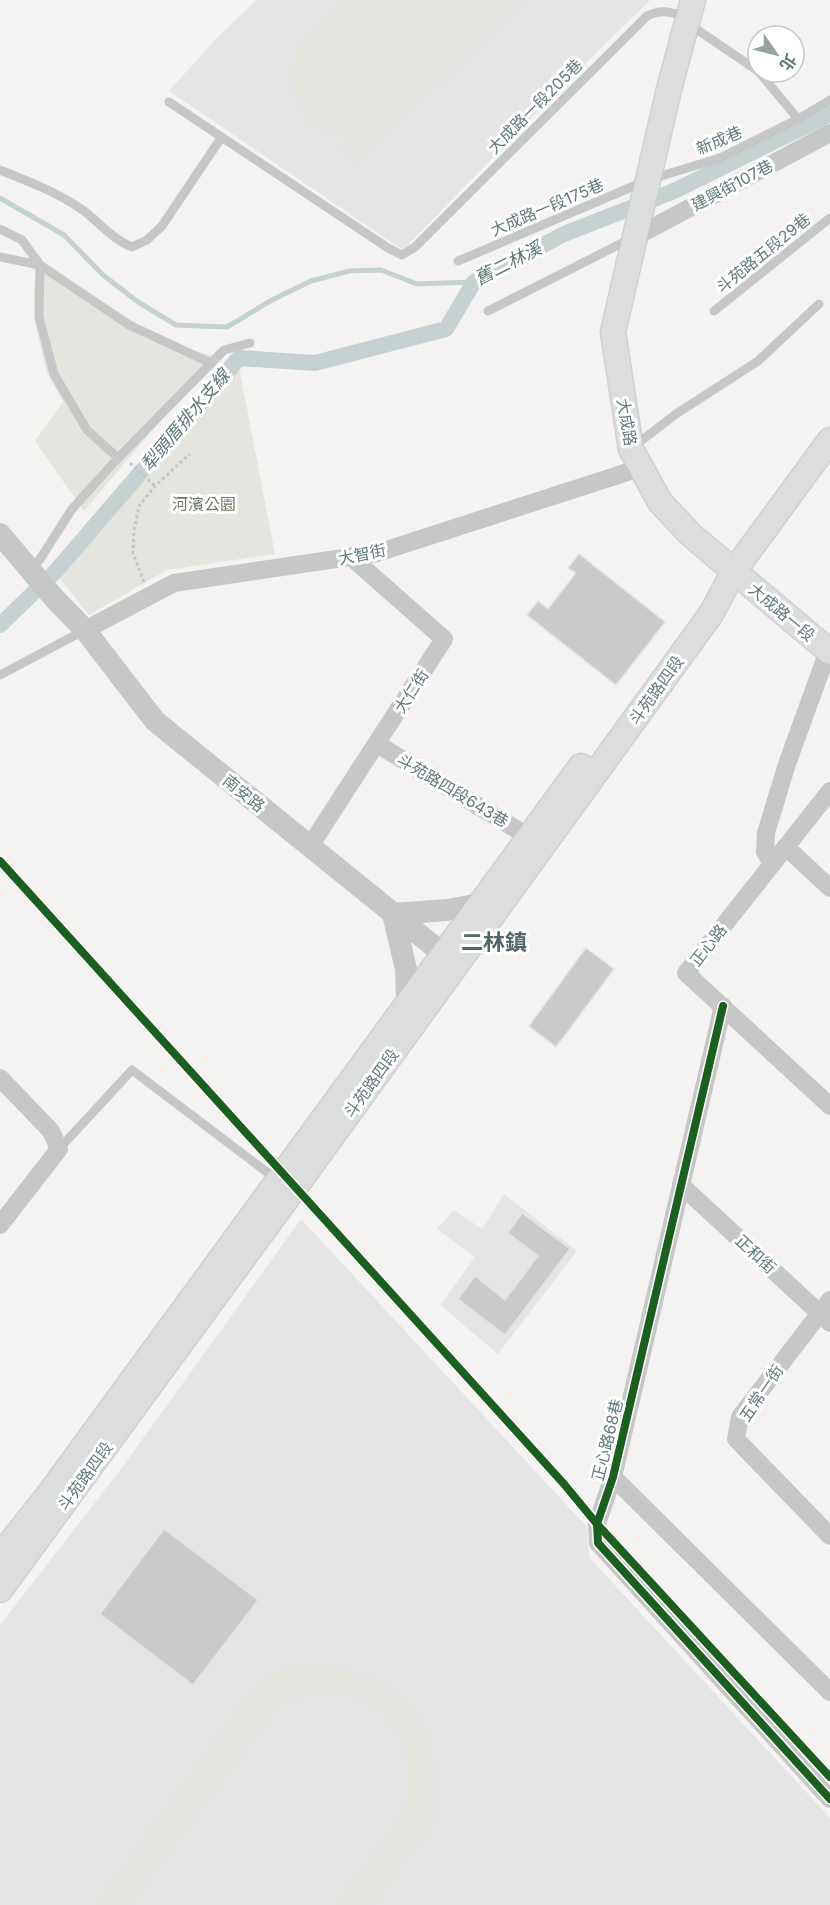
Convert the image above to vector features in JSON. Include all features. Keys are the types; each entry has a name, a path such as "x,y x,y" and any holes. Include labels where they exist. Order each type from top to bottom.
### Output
{"main road":[{"path":"648,180 689,13"},
{"name":"大成路","path":"648,180 613,332 635,459 660,502 691,535 734,571"},
{"name":"斗苑路四段","path":"0,1590 450,959 711,614 734,571 830,440"},
{"name":"斗苑路四段","path":"0,1556 49,1494 407,1002 450,959 480,904 700,602 734,571"},
{"name":"大成路一段","path":"734,571 829,650"}],"street":[{"name":"建興街107巷","path":"635,237 830,133"},
{"name":"大智街","path":"85,630 174,583 377,553 635,459"},
{"path":"0,534 32,572"},
{"name":"大仁街","path":"310,846 444,639 351,557"},
{"name":"南安路","path":"32,572 85,630 155,721 450,959"},
{"path":"772,864 765,852 766,833 787,764 829,650"},
{"name":"斗苑路四段643巷","path":"377,744 529,837"},
{"name":"正心路","path":"830,792 686,973 830,1106"},
{"path":"786,847 830,888"},
{"path":"407,1002 406,969 393,914 447,910 480,904"},
{"name":"正心路68巷","path":"723,1006 613,1477 597,1524 598,1543 830,1799"},
{"path":"0,1078 51,1131 58,1149 0,1225"},
{"name":"正和街","path":"681,1185 826,1312"},
{"name":"五常一街","path":"826,1312 740,1417 736,1439 830,1536"},
{"path":"613,1477 830,1692"}],"lane":[{"name":"大成路一段205巷","path":"221,138 402,255 415,247 647,16 657,11 689,13"},
{"path":"689,13 746,60"},
{"path":"770,84 798,118"},
{"name":"新成巷","path":"648,180 720,158 830,100"},
{"path":"0,170 49,191 83,210 121,243 132,247 147,240 162,226 221,138 169,102"},
{"name":"大成路一段175巷","path":"458,261 648,180"},
{"name":"斗苑路五段29巷","path":"714,311 830,218"},
{"path":"0,229 22,240 40,265 129,325 211,363"},
{"path":"488,311 635,237"},
{"path":"0,257 40,265"},
{"path":"40,265 39,317 54,374 87,430 118,458"},
{"path":"635,459 676,414 758,361 819,304"},
{"path":"32,572 72,509 118,458 224,350 250,343"},
{"path":"0,675 85,630"},
{"path":"58,1149 132,1070 278,1180"}],"path":[{"path":"149,591 133,553 134,531 140,506 155,486 190,454"},
{"path":"133,466 155,486"}],"shaded area":[{"path":"256,0 650,0 403,250 169,91 215,40"},
{"path":"504,1194 577,1251 498,1354 440,1305 475,1257 437,1229 454,1210 482,1229"},
{"path":"301,1219 587,1527 589,1557 830,1818 830,1905 0,1905 0,1625 121,1469"}],"green space":[{"path":"344,0 524,0 358,163 342,148 350,138 311,124 298,105 291,78 300,45"},
{"path":"36,261 180,350 216,355 84,511 35,441 63,402 47,373 36,327 34,293"},
{"name":"河濱公園","path":"239,367 275,554 167,570 89,615 60,579"},
{"path":"305,1665 356,1673 396,1692 411,1707 423,1726 431,1749 436,1794 434,1818 426,1833 372,1905 337,1905 403,1816 410,1791 409,1760 402,1739 385,1713 347,1695 316,1694 280,1703 129,1905 97,1905 252,1690 279,1671"}],"building":[{"path":"579,554 665,622 616,685 527,615 538,601 548,609 576,573 568,568"},
{"path":"586,948 614,969 556,1047 529,1026"},
{"path":"522,1213 570,1249 505,1335 458,1299 475,1276 505,1300 538,1256 508,1233"},
{"path":"164,1529 258,1600 193,1685 100,1614"}],"waterway":[{"name":"犁頭厝排水支線","path":"0,625 56,571 239,358 315,363 446,329 474,282 564,234 674,191 830,114"},
{"name":"舊二林溪","path":"0,198 64,235 103,275 138,302 176,325 227,327 272,300 311,281 349,271 381,270 417,284 474,282"}],"cycle path":[{"path":"0,861 564,1484 597,1524 830,1777"},
{"path":"723,1006 613,1477 597,1524 598,1543 830,1799"}],"district":[{"name":"二林鎮","path":"494,942"}]}
